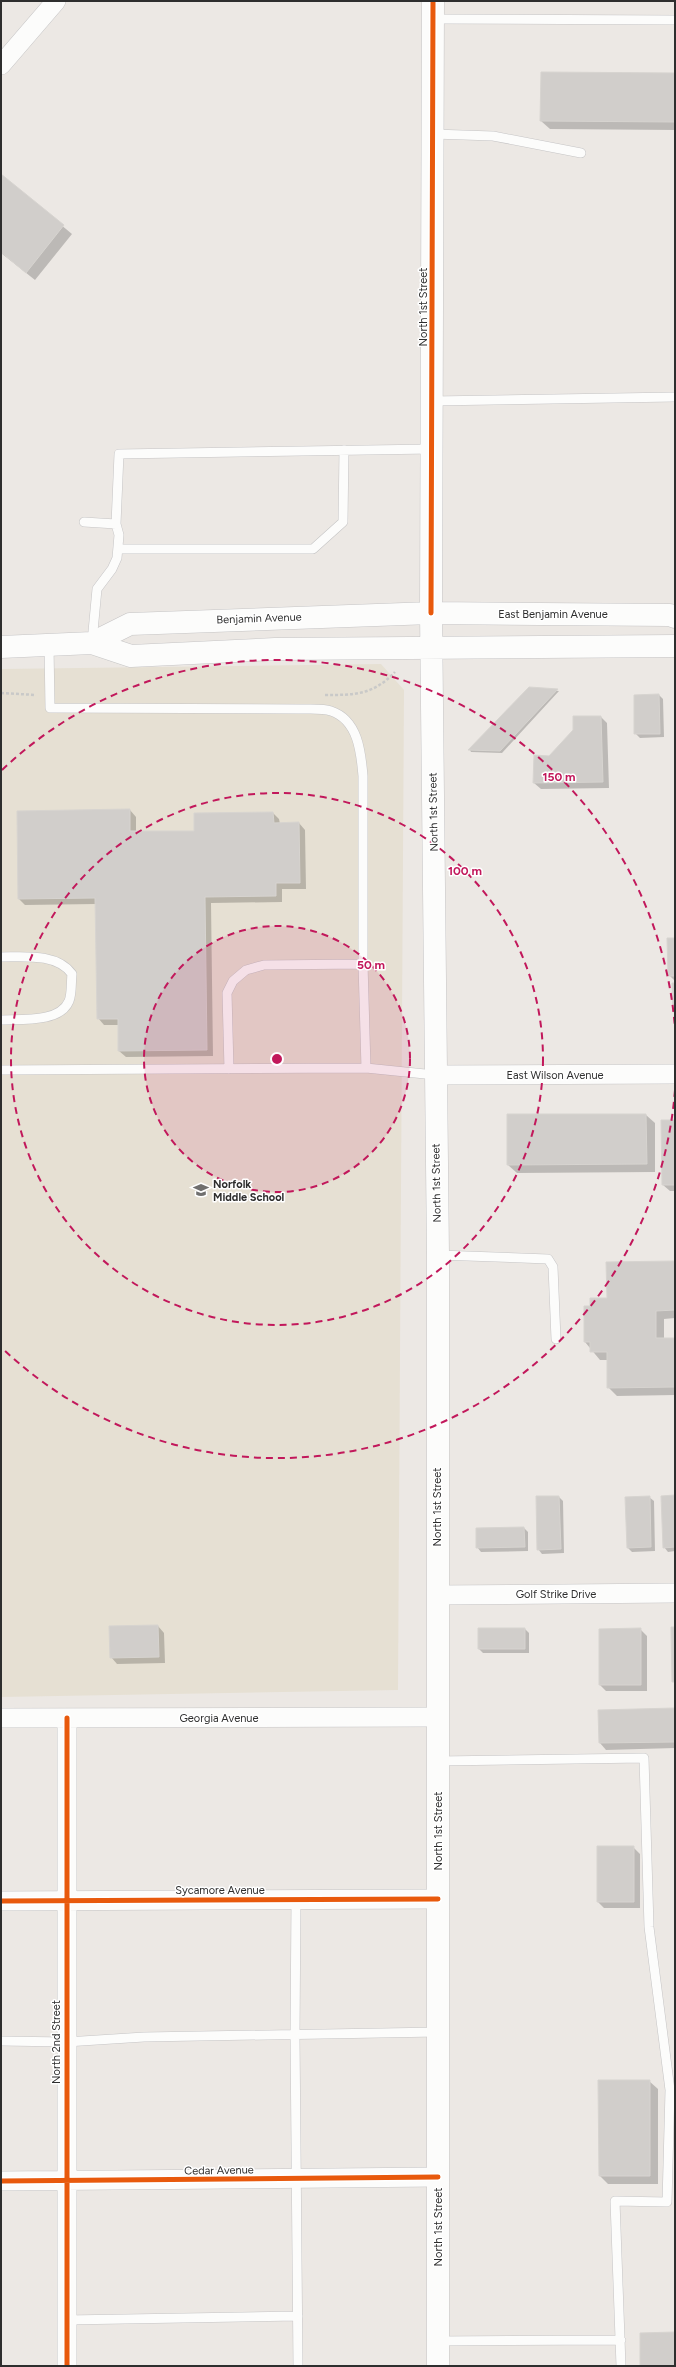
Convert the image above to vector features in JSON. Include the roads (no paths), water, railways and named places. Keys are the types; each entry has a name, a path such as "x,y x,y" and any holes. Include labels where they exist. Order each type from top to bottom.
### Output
{"main road":[{"name":"North 1st Street","path":"433,10 433,401 431,647 438,1255 438,2366"},
{"name":"East Benjamin Avenue","path":"431,613 670,615 675,617"},
{"name":"Benjamin Avenue","path":"92,643 130,624 431,613"},
{"name":"Benjamin Avenue","path":"1,647 92,643 131,656 275,649 431,647"},
{"path":"431,647 675,646"}],"street":[{"path":"1,65 56,1"},
{"name":"East Wilson Avenue","path":"435,1075 675,1074"},
{"name":"Golf Strike Drive","path":"437,1595 675,1593"},
{"name":"Georgia Avenue","path":"1,1718 438,1717"},
{"name":"North 2nd Street","path":"67,1718 67,2366"},
{"name":"Sycamore Avenue","path":"1,1901 438,1899"},
{"name":"Cedar Avenue","path":"1,2181 67,2182 438,2177"}],"lane":[{"path":"433,10 675,20"},
{"path":"433,134 492,136 581,153"},
{"path":"433,401 675,398"},
{"path":"92,643 97,590 112,569 118,549 119,536 116,524 119,454 432,449"},
{"path":"118,549 313,549 343,522 344,450"},
{"path":"84,522 116,524"},
{"path":"49,645 50,708 300,709 330,710 346,717 360,748 363,776 363,964 366,1068"},
{"path":"1,957 50,959 66,967 72,974 70,1001 62,1012 52,1016 1,1020"},
{"path":"228,1069 227,993 233,980 246,970 264,966 363,964"},
{"path":"1,1070 366,1068 435,1075"},
{"path":"438,1255 548,1259 553,1266 556,1338"},
{"path":"438,1761 644,1758 649,1927 670,2090 666,2202 616,2201 621,2366"},
{"path":"296,1899 295,2036 298,2366"},
{"path":"1,2041 66,2042 144,2038 438,2032"},
{"path":"67,2320 298,2316"},
{"path":"438,2341 620,2340"}],"place":[{"name":"Norfolk Middle School","path":"201,1190"}]}
